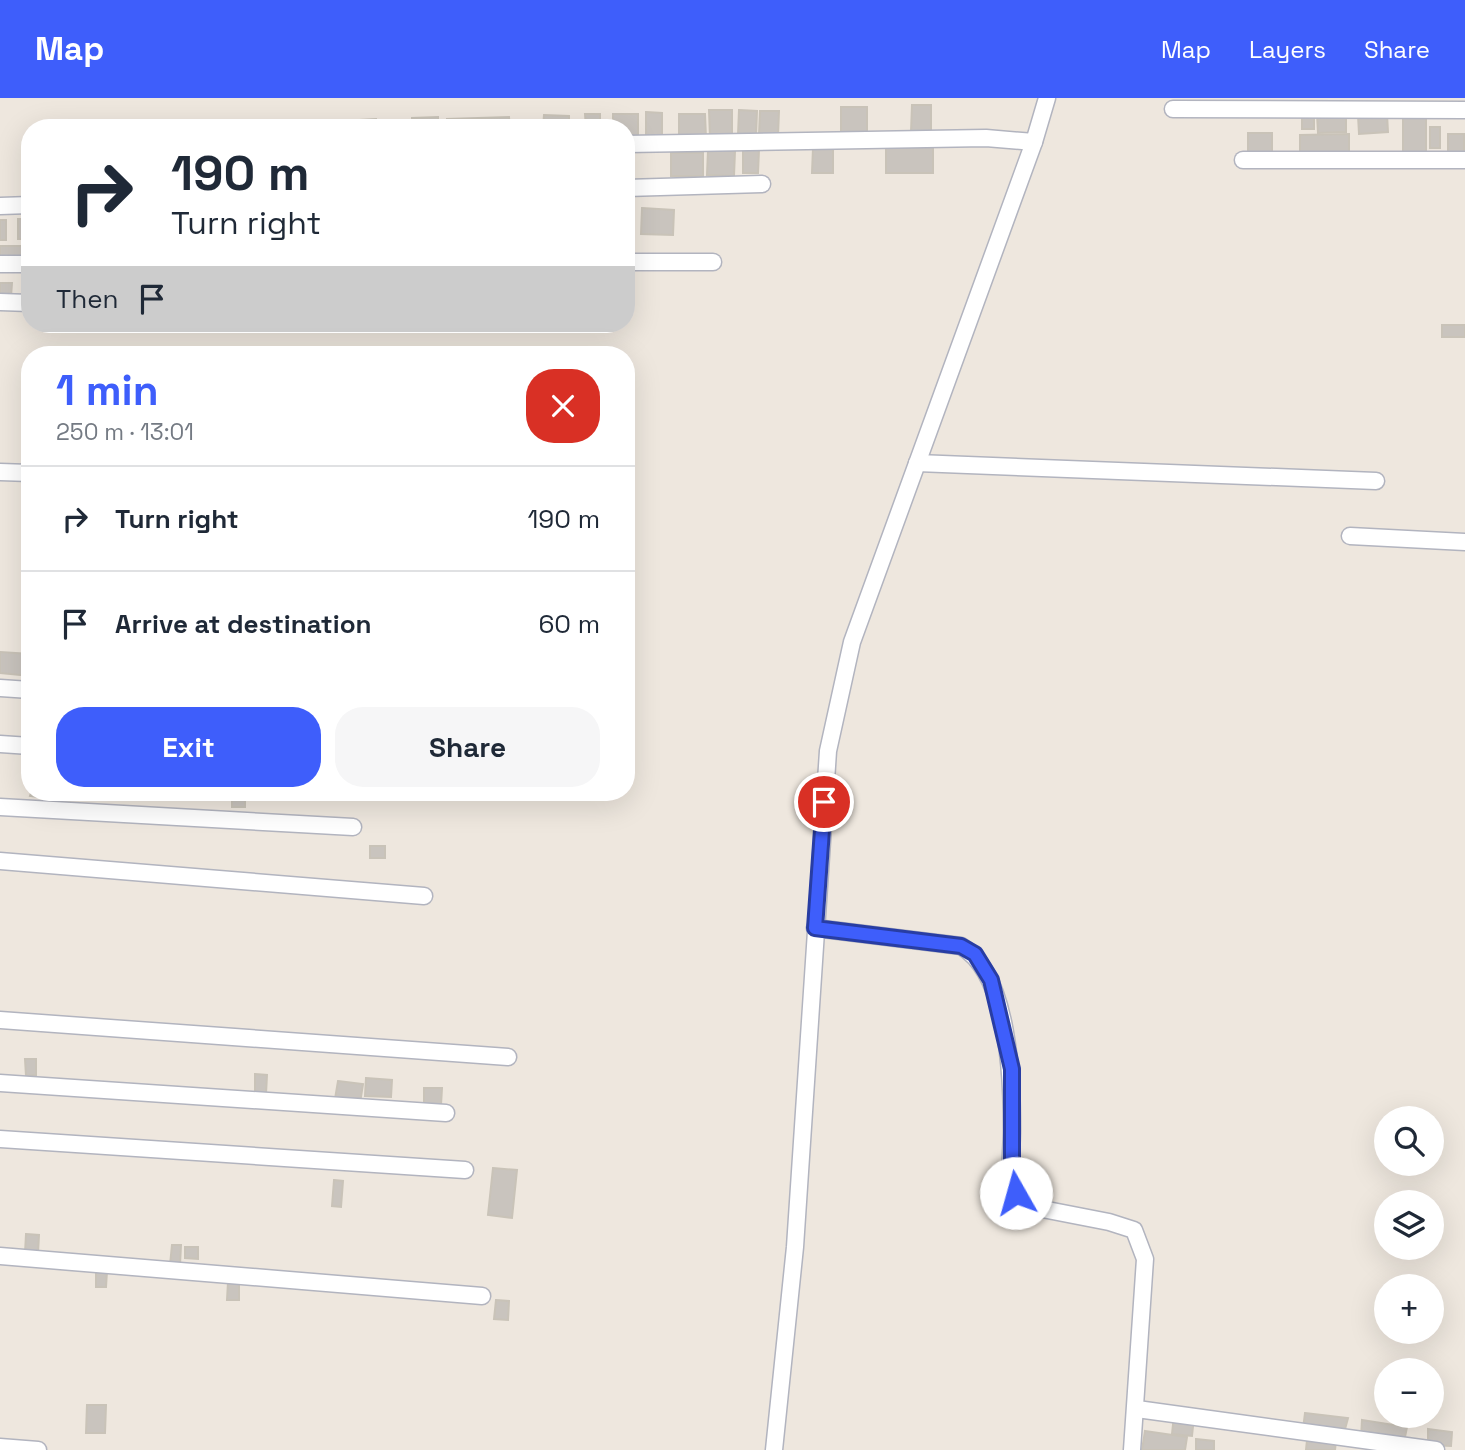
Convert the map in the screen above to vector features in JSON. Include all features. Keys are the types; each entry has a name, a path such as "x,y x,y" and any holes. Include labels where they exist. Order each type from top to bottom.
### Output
{"street":[{"path":"774,1450 795,1247 828,751 838,694 852,642 917,463 1026,141 1047,98"},
{"path":"1173,109 1465,110"},
{"path":"635,144 1001,138 1026,141"},
{"path":"1243,160 1465,160"},
{"path":"635,188 762,184"},
{"path":"0,206 21,205"},
{"path":"635,262 713,262"},
{"path":"0,264 21,264"},
{"path":"0,302 21,303"},
{"path":"917,463 1376,481"},
{"path":"0,472 21,473"},
{"path":"1350,536 1465,542"},
{"path":"0,688 21,689"},
{"path":"0,744 21,745"},
{"path":"0,807 353,827"},
{"path":"0,861 424,896"},
{"path":"815,928 961,946 975,954 984,966 991,980 1012,1069 1012,1170 1016,1193 1023,1203 1032,1207 1109,1222 1133,1230 1141,1242 1145,1259 1137,1409 1132,1450"},
{"path":"0,1020 509,1057"},
{"path":"0,1083 446,1113"},
{"path":"0,1139 465,1170"},
{"path":"0,1256 482,1296"},
{"path":"1137,1409 1436,1450"},
{"path":"0,1447 38,1450"}],"building":[{"path":"912,105 931,105 931,132 911,132"},
{"path":"841,107 867,107 867,134 841,134"},
{"path":"709,110 732,110 732,138 710,138"},
{"path":"739,110 757,111 756,136 738,135"},
{"path":"760,111 779,111 778,136 759,135"},
{"path":"646,112 662,113 662,135 646,135"},
{"path":"585,114 600,114 600,119 585,119"},
{"path":"613,114 638,114 638,137 635,137 635,119 613,119"},
{"path":"679,114 705,114 706,138 679,139"},
{"path":"1317,114 1346,114 1346,132 1318,133"},
{"path":"1387,114 1388,132 1359,134 1358,115"},
{"path":"544,115 569,116 569,119 544,119"},
{"path":"1314,115 1314,129 1302,129 1302,116"},
{"path":"1403,115 1426,115 1426,156 1403,155"},
{"path":"438,117 438,119 412,119"},
{"path":"509,117 509,119 447,119"},
{"path":"1430,127 1440,127 1440,148 1430,148"},
{"path":"1248,133 1272,133 1272,155 1248,155"},
{"path":"1349,134 1349,153 1300,153 1300,135"},
{"path":"1448,134 1464,134 1464,155 1448,155"},
{"path":"886,147 933,147 933,173 886,173"},
{"path":"813,148 833,148 833,173 812,173"},
{"path":"743,149 759,150 758,173 743,173"},
{"path":"708,150 735,151 734,176 707,175"},
{"path":"671,153 703,153 703,176 671,176"},
{"path":"642,208 674,210 673,235 641,234"},
{"path":"18,219 21,219 21,239 18,239"},
{"path":"0,220 6,220 6,240 0,240"},
{"path":"0,246 21,246 21,260 0,261"},
{"path":"0,283 12,283 11,297 0,297"},
{"path":"1442,325 1465,325 1465,337 1442,337"},
{"path":"0,652 21,653 21,675 0,673"},
{"path":"232,801 245,801 245,807 232,807"},
{"path":"370,846 385,846 385,858 370,858"},
{"path":"25,1059 36,1059 36,1075 26,1076"},
{"path":"255,1074 267,1075 266,1094 255,1094"},
{"path":"366,1078 392,1080 391,1097 365,1096"},
{"path":"338,1081 363,1084 360,1103 335,1099"},
{"path":"424,1088 442,1088 441,1105 424,1104"},
{"path":"493,1168 517,1170 512,1218 488,1215"},
{"path":"334,1180 343,1181 341,1207 332,1206"},
{"path":"26,1234 39,1235 38,1253 25,1253"},
{"path":"172,1245 181,1245 180,1265 170,1265"},
{"path":"185,1247 198,1247 198,1259 185,1258"},
{"path":"96,1271 107,1271 106,1287 96,1287"},
{"path":"228,1282 239,1282 239,1300 227,1300"},
{"path":"496,1300 509,1301 508,1320 494,1319"},
{"path":"87,1405 106,1405 105,1433 86,1433"},
{"path":"1305,1413 1348,1418 1344,1433 1303,1429"},
{"path":"1174,1415 1194,1417 1192,1436 1172,1434"},
{"path":"1362,1420 1374,1422 1374,1428 1407,1428 1404,1442 1361,1438"},
{"path":"1428,1429 1452,1432 1451,1446 1428,1445"},
{"path":"1145,1431 1187,1437 1185,1450 1142,1450"},
{"path":"1196,1439 1214,1441 1214,1450 1196,1450"},
{"path":"1307,1440 1336,1441 1335,1450 1306,1450"}],"route":[{"path":"824,802 815,928 961,946 975,954 991,980 1012,1069 1012,1170 1016,1193"}]}
